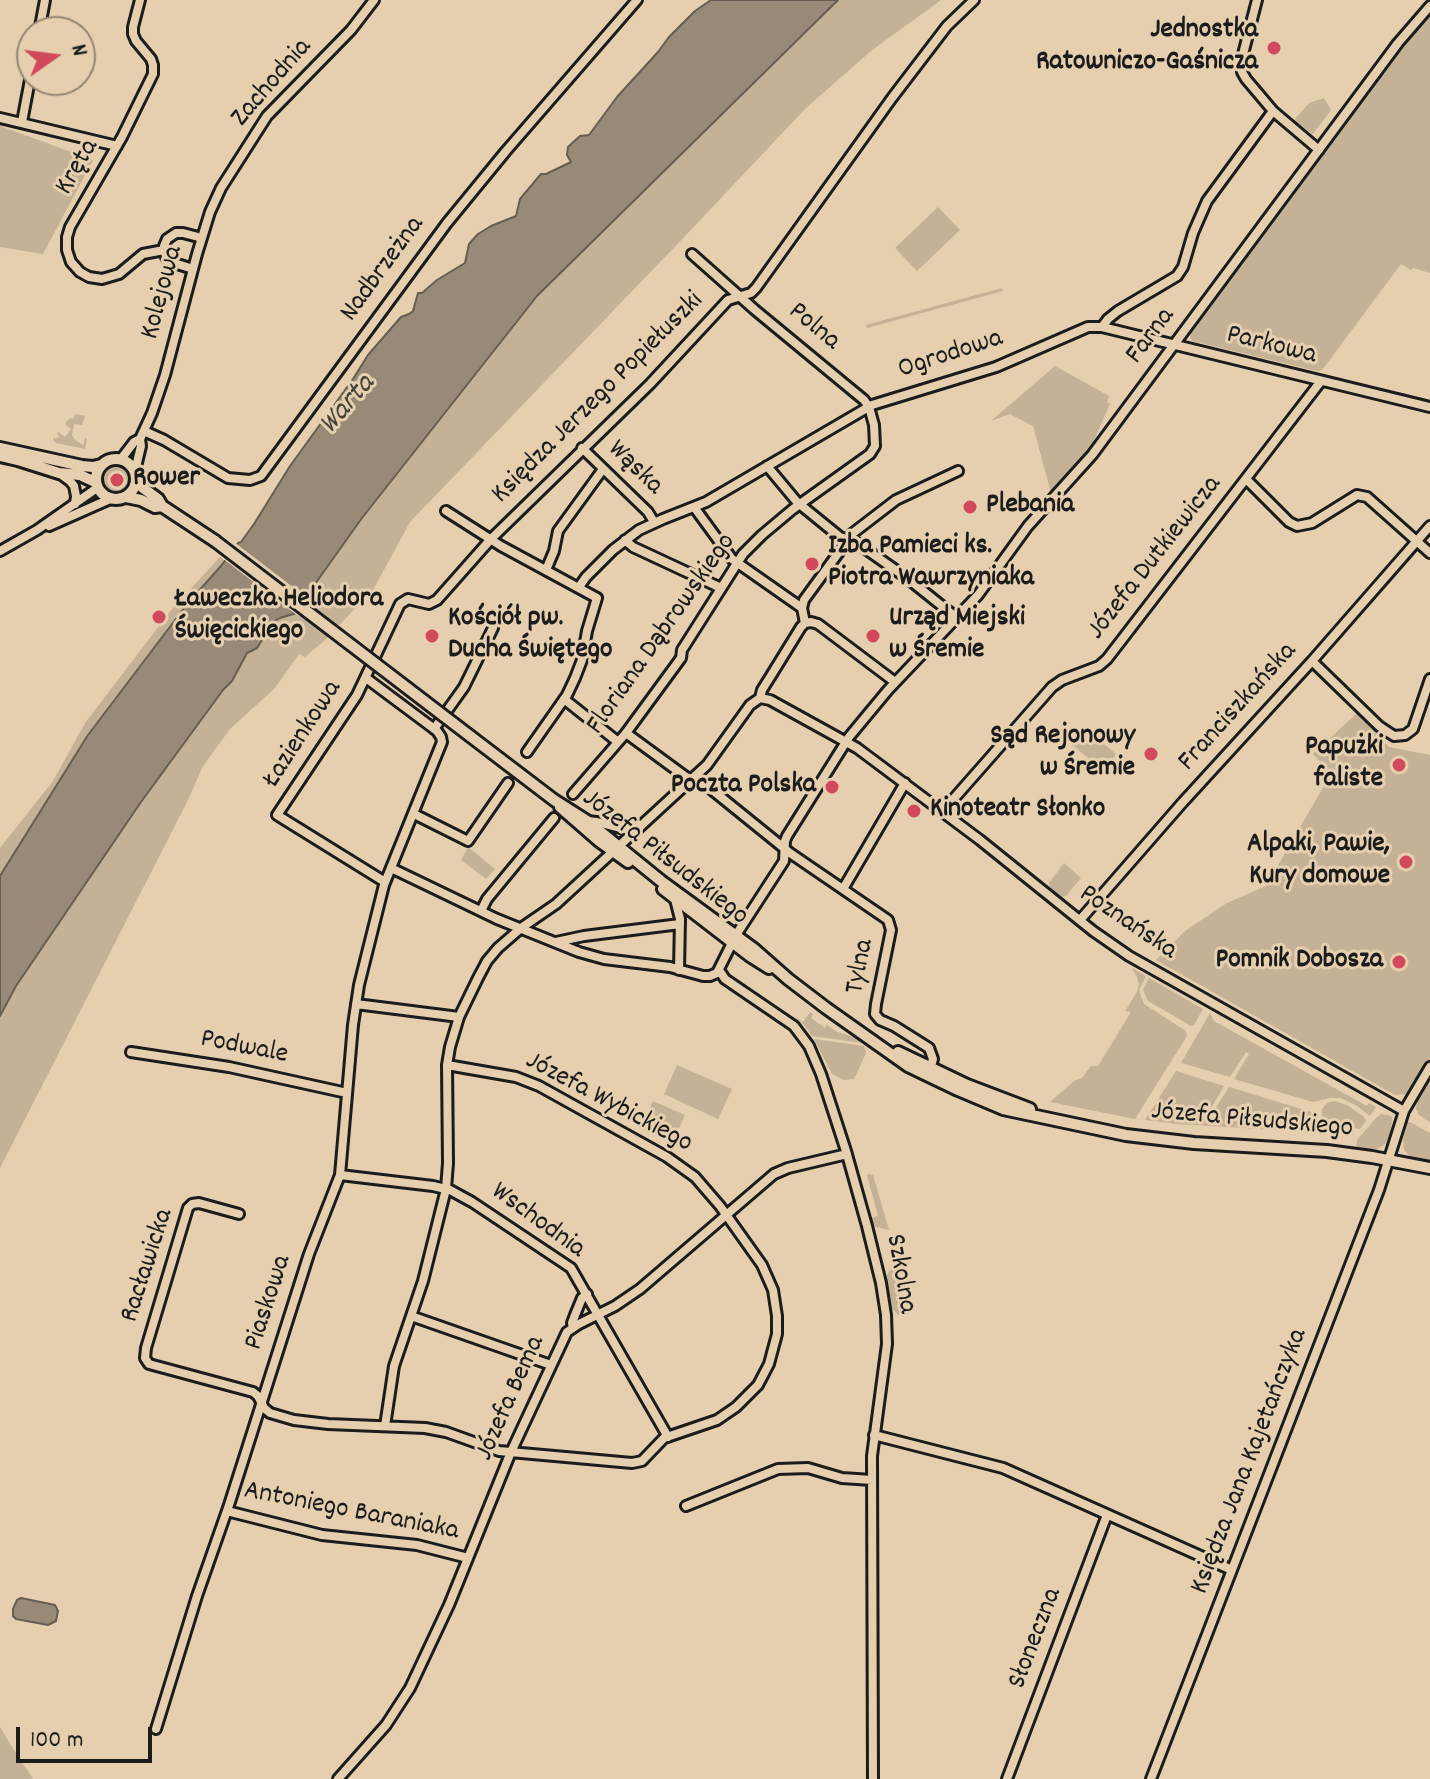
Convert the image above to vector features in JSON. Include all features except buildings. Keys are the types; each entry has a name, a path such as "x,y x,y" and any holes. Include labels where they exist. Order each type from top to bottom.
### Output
{"street":[{"name":"Kręta","path":"140,0 133,34 151,59 154,70 152,79 68,232 66,244 71,262 84,275 106,279 123,272 143,254 164,250 167,239 175,233 202,238"},
{"name":"Zachodnia","path":"237,161 271,111 351,30 374,0"},
{"name":"Nadbrzeżna","path":"142,435 164,440 228,478 246,480 261,476 447,223 637,0"},
{"name":"Księdza Jerzego Popiełuszki","path":"429,604 437,600 491,539 582,448 657,378 728,300 751,293 759,285 892,98 947,26 974,0"},
{"path":"1257,0 1241,68 1246,79 1273,111 1319,150"},
{"name":"Farna","path":"785,848 787,836 845,742 895,682 982,590 1028,526 1092,455 1398,43 1430,6"},
{"path":"22,122 27,96"},
{"name":"Ogrodowa","path":"579,587 625,540 654,522 694,507 878,402 996,367 1088,327 1102,327 1114,314 1180,274 1207,201 1273,111"},
{"path":"0,118 117,146"},
{"name":"Kolejowa","path":"136,476 142,435 165,375 202,238 217,195 237,161"},
{"path":"164,250 171,262 193,269"},
{"name":"Polna","path":"692,254 869,407"},
{"name":"Parkowa","path":"1102,327 1430,407"},
{"name":"Józefa Dutkiewicza","path":"943,811 1052,687 1107,659 1321,381"},
{"name":"Floriana Dąbrowskiego","path":"573,794 626,733 681,658 682,650 736,562 762,535 799,505 872,452 875,437 869,407"},
{"name":"Kolejowa","path":"121,459 142,435"},
{"path":"0,448 93,467 121,459 143,488 162,506 155,507 126,497"},
{"name":"Wąska","path":"582,448 648,512 654,522"},
{"path":"0,456 59,473 88,477 100,493 115,500 132,493 136,476"},
{"path":"0,551 75,504 96,485 101,465"},
{"path":"767,466 799,505 840,537 857,543 898,572 957,618"},
{"path":"546,570 558,531 603,469"},
{"path":"805,623 804,600 847,539 901,497 958,471"},
{"path":"59,473 74,486 75,504"},
{"path":"1246,479 1294,525 1309,525 1351,498 1362,495 1372,499 1430,553"},
{"path":"37,530 110,499"},
{"name":"Józefa Piłsudskiego","path":"162,506 215,541 554,800 587,821 675,899 734,939"},
{"path":"694,507 729,556 802,608"},
{"path":"446,511 597,598 581,664 564,699 527,752"},
{"name":"Franciszkańska","path":"1080,920 1430,526"},
{"path":"625,540 633,547 721,588"},
{"name":"Łazienkowa","path":"385,882 277,815 347,712 400,604 408,599 429,604"},
{"path":"385,1426 394,1366 423,1281 446,1189 447,1065 452,1034 487,961 521,928 556,904 707,765 752,702 760,698 762,690 805,623 818,624 895,682"},
{"path":"366,678 434,729 464,687 493,628"},
{"path":"1312,661 1379,726 1397,736 1408,734 1413,729 1430,679"},
{"name":"Poznańska","path":"760,698 770,700 857,748 1129,956 1404,1111"},
{"path":"564,699 618,742"},
{"name":"Piaskowa","path":"156,1729 316,1233 340,1175 356,1004 385,882 441,745 441,737 434,729"},
{"name":"Tylna","path":"626,733 691,779 701,781 785,848 890,923 891,933 875,1014 880,1020 929,1048 933,1056 930,1069"},
{"path":"415,811 468,841 508,783"},
{"path":"843,889 905,783"},
{"name":"Józefa Piłsudskiego","path":"554,800 570,817 628,855 734,939 908,1066 968,1095 1003,1109 1113,1133 1164,1140 1327,1151 1430,1168"},
{"path":"481,911 487,899 554,818"},
{"path":"587,821 624,829 639,825"},
{"path":"391,868 481,911 574,950 707,977 719,970 734,939 784,861 785,848"},
{"path":"675,899 680,924 679,970"},
{"path":"556,942 680,924"},
{"name":"Szkolna","path":"719,970 725,979 785,1019 802,1034 812,1052 847,1154 881,1283 886,1315 886,1359 874,1435 872,1480 873,1779"},
{"path":"356,1004 459,1017"},
{"name":"Józefa Piłsudskiego","path":"870,1038 930,1069 1070,1124"},
{"name":"Podwale","path":"131,1052 229,1067 347,1093"},
{"name":"Józefa Wybickiego","path":"261,1401 270,1413 300,1421 432,1429 499,1451 634,1464 642,1461 659,1442 668,1437 717,1420 748,1396 762,1378 774,1350 777,1325 773,1290 757,1257 695,1177 645,1143 527,1080 447,1065"},
{"path":"1389,1160 1404,1111 1430,1067"},
{"name":"Józefa Bema","path":"338,1779 374,1741 405,1697 441,1622 511,1452 562,1340 573,1327 615,1306 640,1289 764,1181 778,1172 847,1154"},
{"name":"Księdza Jana Kajetańczyka","path":"1151,1779 1389,1160"},
{"name":"Wschodnia","path":"340,1175 446,1189 472,1202 568,1266 575,1273 668,1437"},
{"name":"Racławicka","path":"239,1214 199,1203 188,1208 145,1358 152,1366 253,1392 261,1401"},
{"path":"573,1327 582,1298 587,1294"},
{"path":"411,1316 551,1365"},
{"path":"874,1435 1003,1468 1232,1570"},
{"path":"686,1506 778,1469 808,1468 842,1478 872,1480"},
{"name":"Antoniego Baraniaka","path":"227,1511 313,1533 417,1545 468,1558"},
{"name":"Słoneczna","path":"1007,1779 1107,1515"}],"shaded area":[{"path":"838,0 941,0 871,51 805,109 410,522 373,590 324,641 305,657 299,654 275,688 230,729 203,766 0,1168 0,1016 15,986 141,802 232,681 247,653 257,648 273,622 303,611 312,599 315,585 362,518 537,296"},
{"path":"1430,14 1430,273 1411,270 1401,264 1322,370 1192,341 1191,333"},
{"path":"1324,98 1331,110 1313,134 1295,119 1309,103"},
{"path":"0,126 93,160 43,254 0,247"},
{"path":"938,207 960,230 917,271 895,248"},
{"path":"1002,288 1003,291 867,328 866,325"},
{"path":"1055,366 1109,396 1107,402 1110,404 1088,454 1051,493 1033,426 1010,414 991,421"},
{"path":"76,414 85,416 82,425 74,424 72,435 83,445 87,439 85,449 53,440 59,436 58,432 65,437 71,429 65,424"},
{"path":"116,466 125,470 129,479 125,488 116,492 107,488 103,479 107,470"},
{"path":"220,557 225,561 188,603 88,735 0,876 0,848 53,781 85,723 172,609"},
{"path":"1358,712 1389,747 1430,755 1430,1122 1419,1115 1417,1102 1403,1094 1395,1095 1156,960 1185,931 1227,903 1266,886 1328,779 1328,770 1313,754"},
{"path":"1084,728 1116,754 1104,771 1071,744"},
{"path":"468,847 495,869 486,879 461,860"},
{"path":"1064,863 1081,878 1062,897 1049,883"},
{"path":"1132,968 1146,976 1139,990 1144,1004 1186,1031 1187,1036 1135,1119 1050,1102 1082,1078 1091,1066 1098,1066 1131,1012 1125,1011 1139,984"},
{"path":"1149,978 1203,1009 1194,1025 1148,1001 1143,990"},
{"path":"810,1012 813,1014 811,1018 825,1028 827,1025 863,1043 812,1036 792,1015 803,1022"},
{"path":"1210,1013 1214,1021 1367,1106 1369,1103 1376,1107 1370,1116 1341,1098 1313,1102 1234,1079 1249,1054 1246,1052 1230,1077 1181,1063"},
{"path":"814,1039 864,1046 866,1053 854,1079 844,1080 832,1074"},
{"path":"677,1065 732,1089 718,1119 664,1094"},
{"path":"1176,1071 1224,1086 1207,1115 1210,1117 1229,1087 1312,1112 1326,1127 1355,1135 1145,1120"},
{"path":"653,1101 685,1115 677,1133 645,1118"},
{"path":"1334,1101 1347,1105 1364,1117 1366,1121 1360,1129 1329,1125 1324,1121 1322,1109"},
{"path":"1381,1114 1392,1118 1386,1143 1375,1151 1356,1149 1357,1140"},
{"path":"1407,1122 1430,1133 1430,1163 1411,1157 1404,1150"},
{"path":"869,1174 873,1175 889,1230 876,1227 871,1221 871,1218 878,1216"},
{"path":"896,1268 908,1315 898,1315 890,1306 885,1279 889,1271"},
{"path":"0,1727 9,1742 33,1779 0,1779"}],"water":[{"name":"Warta","path":"711,0 838,0 537,296 362,518 315,584 309,606 273,622 257,648 247,653 232,681 141,802 16,986 0,1016 0,876 88,735 188,603 241,542 368,355 401,317 413,311 418,293 465,263 469,244 478,234 516,216 520,199 541,174 571,162 567,155 568,147 580,136 589,135 669,37"},
{"path":"21,1598 55,1605 58,1611 56,1621 48,1625 16,1619 13,1609"}],"pier":[{"path":"234,542 315,604 313,608 298,616 222,558"}],"place":[{"name":"Jednostka Ratowniczo-Gaśnicza","path":"1274,48"},
{"name":"Rower","path":"117,480"},
{"name":"Plebania","path":"970,507"},
{"name":"Izba Pamieci ks. Piotra Wawrzyniaka","path":"812,564"},
{"name":"Ławeczka Heliodora Święcickiego","path":"159,617"},
{"name":"Kościół pw. Ducha Świętego","path":"432,636"},
{"name":"Urząd Miejski w Śremie","path":"873,636"},
{"name":"Sąd Rejonowy w Śremie","path":"1151,754"},
{"name":"Papużki faliste","path":"1399,765"},
{"name":"Poczta Polska","path":"832,787"},
{"name":"Kinoteatr Słonko","path":"914,811"},
{"name":"Alpaki, Pawie, Kury domowe","path":"1406,862"},
{"name":"Pomnik Dobosza","path":"1399,962"}]}
